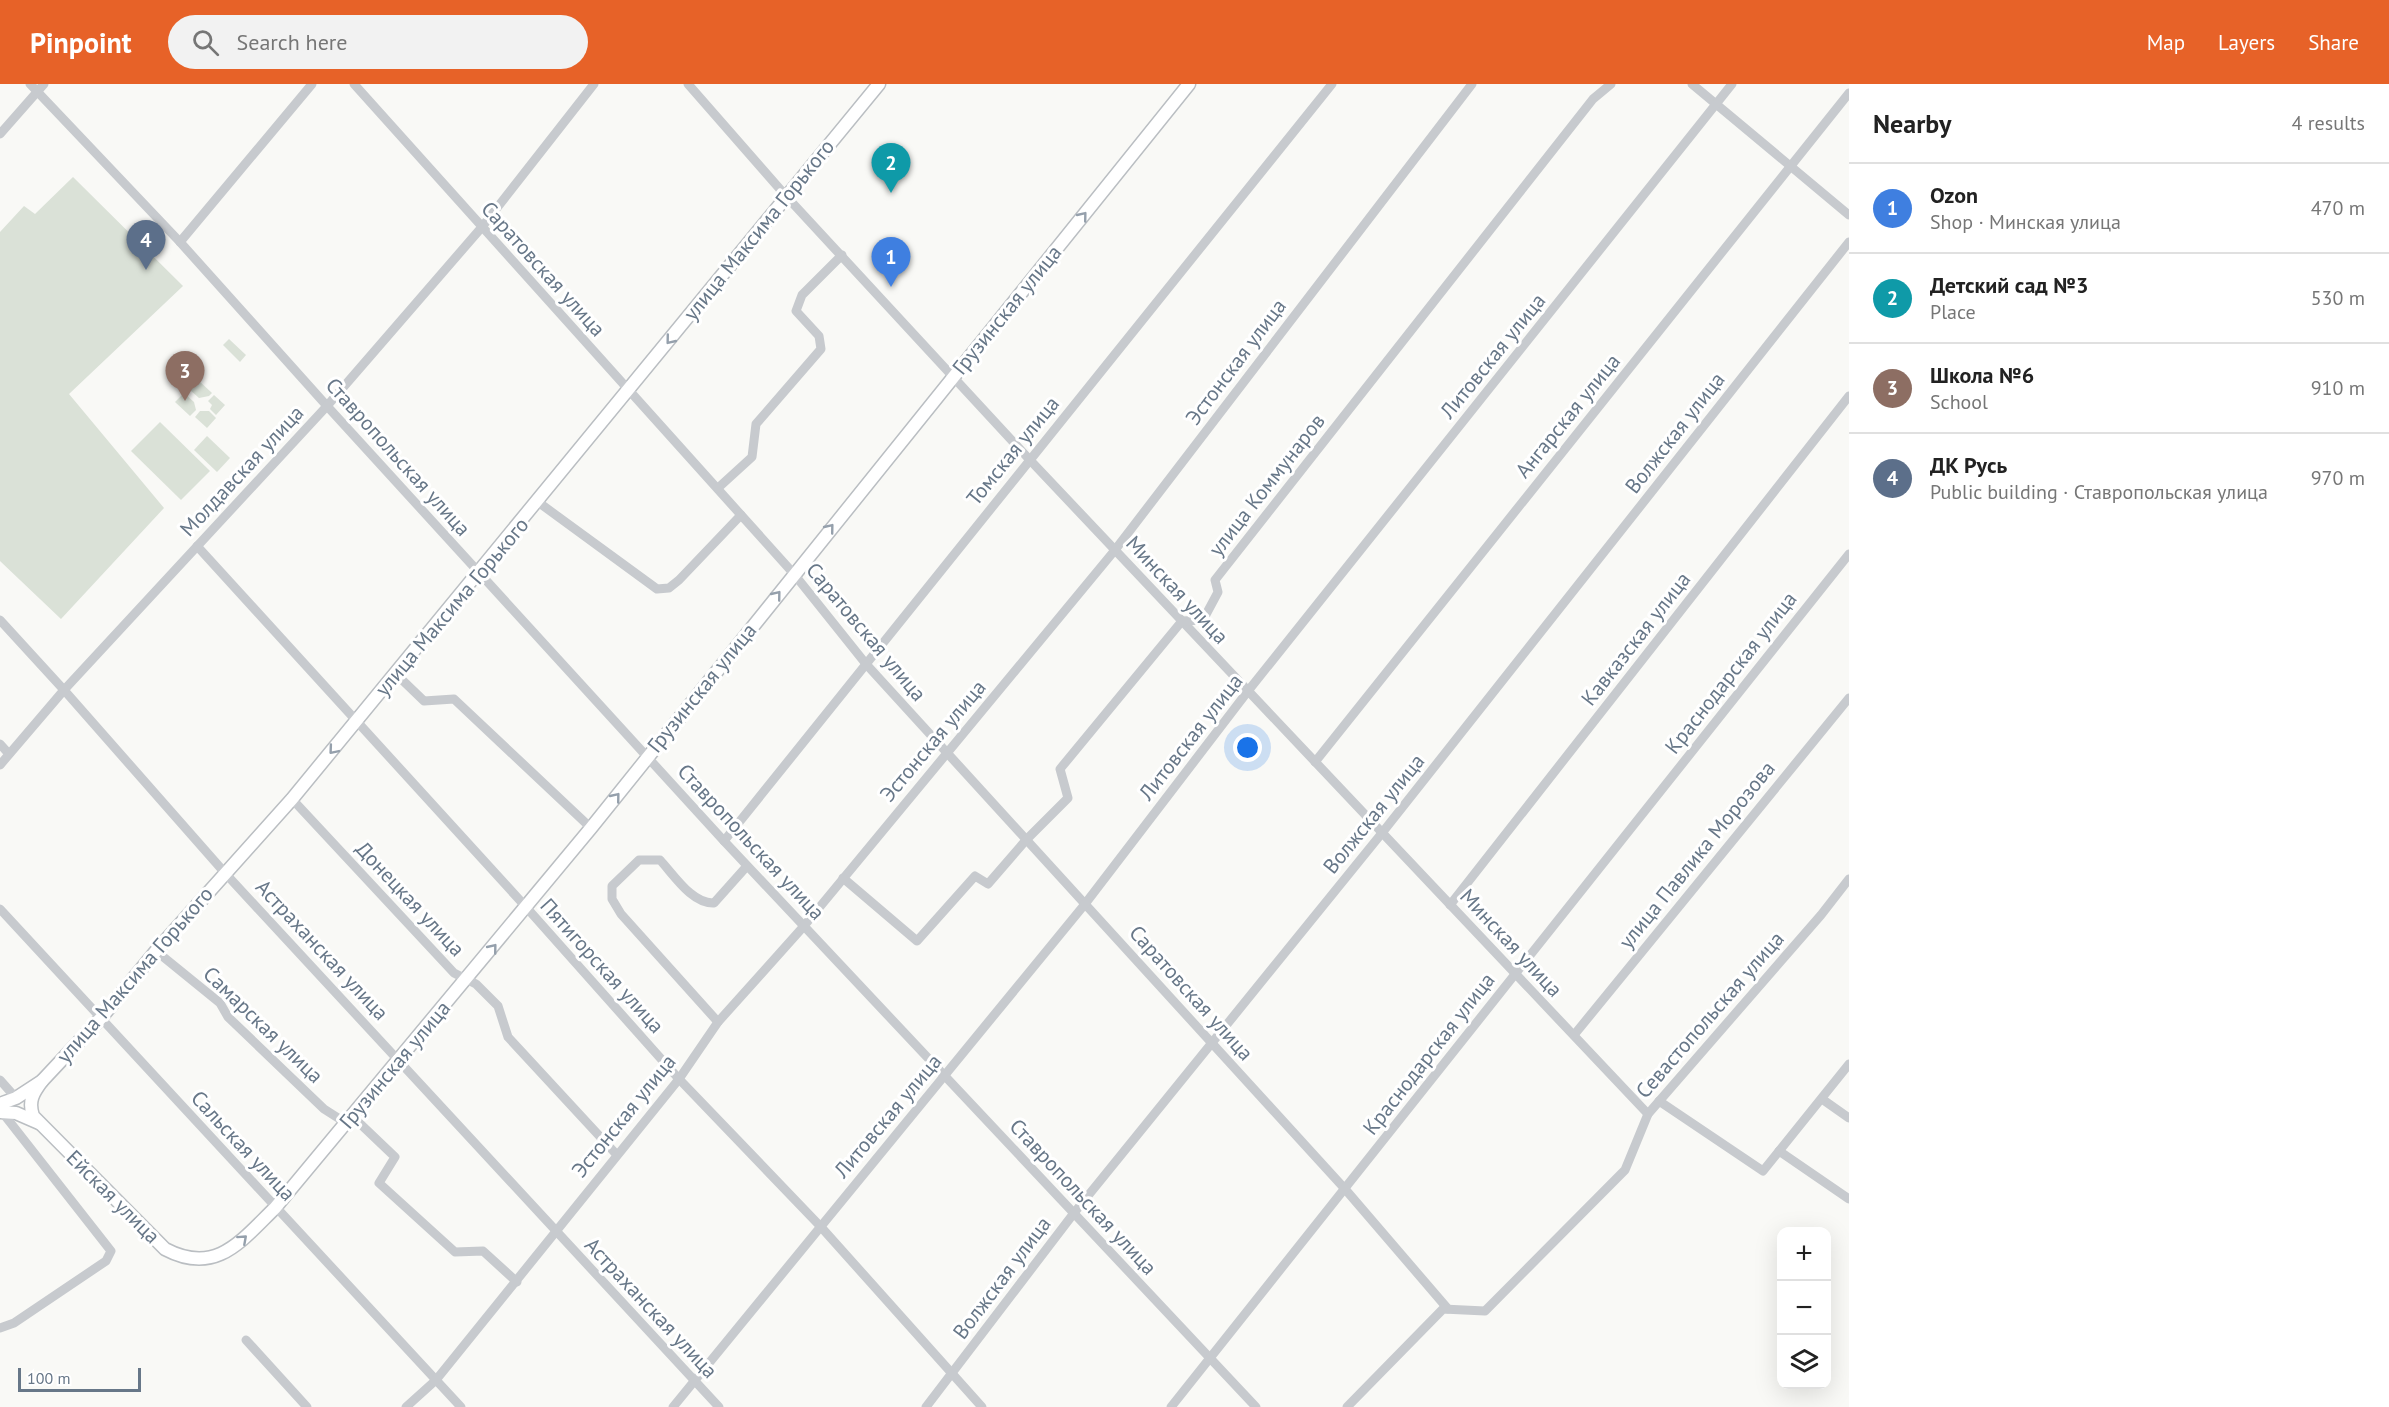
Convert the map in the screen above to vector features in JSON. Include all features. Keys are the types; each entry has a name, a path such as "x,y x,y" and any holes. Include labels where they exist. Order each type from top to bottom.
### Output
{"main road":[{"name":"улица Максима Горького","path":"1,1109 42,1081 101,1018 156,951 292,799 879,84"},
{"name":"Грузинская улица","path":"190,1260 204,1259 231,1249 275,1208 591,828 1189,84"},
{"path":"42,1081 34,1091 30,1107 33,1116 42,1125"},
{"path":"1,1109 42,1125"},
{"name":"Ейская улица","path":"42,1125 165,1250 190,1260"}],"street":[{"name":"Ставропольская улица","path":"30,84 41,88 327,406 747,866 1256,1407"},
{"path":"180,242 312,84"},
{"name":"Саратовская улица","path":"354,84 794,574 866,664 1345,1189 1448,1309"},
{"name":"Молдавская улица","path":"0,765 64,690 327,406 482,227 594,84"},
{"name":"Минская улица","path":"688,84 786,196 1029,459 1648,1114"},
{"name":"Томская улица","path":"724,841 1332,84"},
{"name":"Эстонская улица","path":"406,1407 436,1380 679,1079 718,1022 804,926 1115,550 1472,84"},
{"name":"улица Коммунаров","path":"1182,621 1203,620 1218,592 1215,580 1593,99 1611,84"},
{"path":"1692,84 1849,215"},
{"name":"Литовская улица","path":"673,1407 1085,904 1248,691 1732,84"},
{"path":"0,134 41,88"},
{"name":"Ангарская улица","path":"1315,762 1849,93"},
{"name":"Волжская улица","path":"926,1407 1074,1213 1382,833 1849,242"},
{"path":"717,488 752,457 756,424 821,349 819,336 796,311 802,295 842,255"},
{"name":"Кавказская улица","path":"1450,905 1849,396"},
{"path":"538,502 657,589 669,588 679,580 741,515"},
{"name":"Пятигорская улица","path":"197,546 526,907 679,1079 821,1227 982,1407"},
{"name":"Краснодарская улица","path":"1171,1407 1849,554"},
{"name":"Астраханская улица","path":"0,620 225,873 719,1407"},
{"path":"843,878 916,940 975,876 988,884 1026,840 1068,798 1060,769 1182,621"},
{"path":"396,674 424,701 453,699 591,828"},
{"name":"улица Павлика Морозова","path":"1574,1035 1849,698"},
{"path":"0,744 9,754"},
{"name":"Донецкая улица","path":"292,799 454,973 476,984 498,1006 508,1037 617,1155"},
{"path":"718,1022 621,914 612,899 612,886 639,860 660,860 695,897 706,903 714,903 747,866"},
{"name":"Севастопольская улица","path":"1448,1309 1485,1311 1625,1170 1648,1114 1821,915 1849,879"},
{"name":"Сальская улица","path":"0,909 460,1407"},
{"name":"Самарская улица","path":"156,951 220,1003 228,1017 324,1109 349,1120 395,1157 379,1183 455,1252 483,1251 517,1282"},
{"path":"1659,1101 1763,1171 1849,1064"},
{"path":"0,1080 16,1098"},
{"path":"1821,1099 1849,1118"},
{"path":"0,1328 14,1323 106,1261 111,1251 1,1109"},
{"path":"1779,1151 1849,1199"},
{"path":"1347,1407 1443,1309 1448,1309"},
{"path":"246,1340 307,1407"}],"shaded area":[{"path":"73,177 183,286 69,394 164,508 61,619 0,561 0,232 24,206 35,214"},
{"path":"229,339 246,355 240,362 223,345"},
{"path":"198,380 212,393 209,396 199,398 190,390"},
{"path":"184,393 194,402 196,410 190,416 175,402"},
{"path":"214,395 225,405 216,415 210,409 212,405 208,401"},
{"path":"200,411 209,411 216,418 207,428 195,417"},
{"path":"160,422 210,471 181,500 131,451"},
{"path":"207,436 230,458 217,472 194,450"}],"place":[{"name":"Детский сад №3","path":"891,193"},
{"name":"ДК Русь","path":"146,270"},
{"name":"Ozon","path":"891,287"},
{"name":"Школа №6","path":"185,401"}]}
